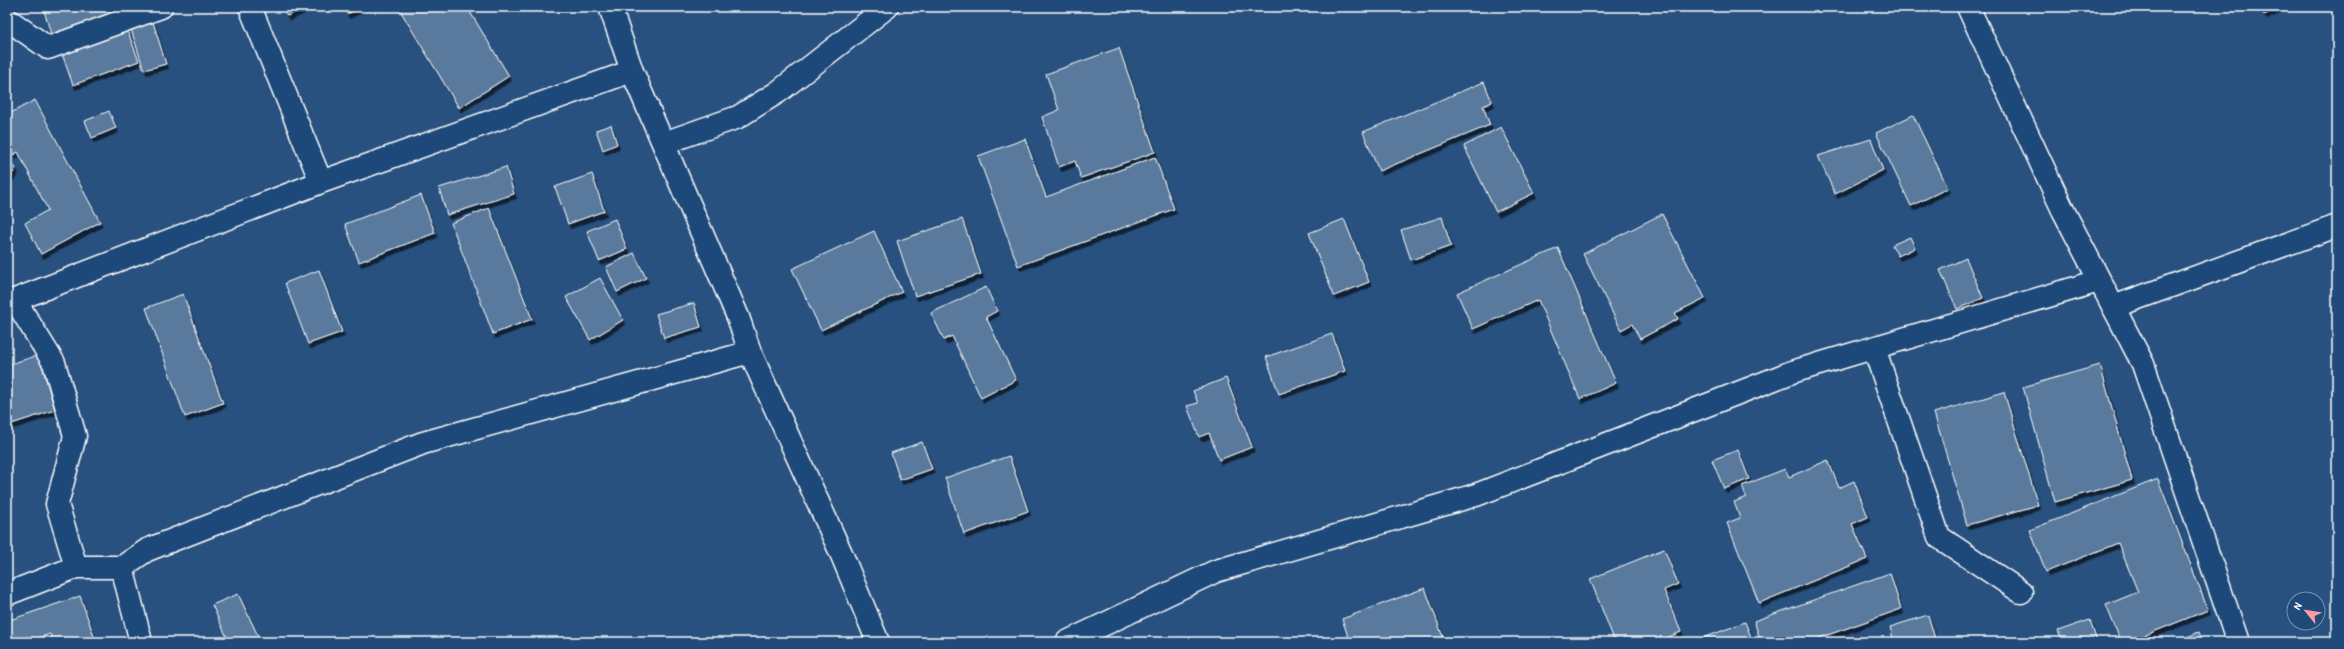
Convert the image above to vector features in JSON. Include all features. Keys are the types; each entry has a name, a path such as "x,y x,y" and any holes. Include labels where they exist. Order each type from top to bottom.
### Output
{"street":[{"path":"7,19 48,48 160,7"},
{"path":"250,7 321,182"},
{"path":"610,7 632,71 735,310 750,352 841,553 878,642"},
{"path":"664,143 738,117 778,92 887,7"},
{"path":"1968,7 2063,210 2142,364 2238,642"},
{"path":"76,567 57,504 75,436 54,363 11,301 321,182 632,71"},
{"path":"2113,308 2337,226"},
{"path":"1067,642 1216,571 1476,494 1792,372 2100,281"},
{"path":"1874,348 1938,537 2021,592"},
{"path":"7,594 76,567 122,567 147,550 423,443 750,352"},
{"path":"122,567 141,642"}],"building":[{"path":"43,7 123,7 124,11 51,34"},
{"path":"282,7 307,7 287,16"},
{"path":"344,7 362,7 347,14"},
{"path":"398,7 443,7 447,13 457,7 467,7 509,76 459,108"},
{"path":"2260,7 2281,7 2264,15"},
{"path":"152,19 166,64 144,70 130,26"},
{"path":"126,27 139,61 73,85 61,51"},
{"path":"1119,48 1155,152 1081,178 1075,161 1059,167 1042,117 1059,110 1046,74"},
{"path":"1484,82 1492,102 1483,106 1490,125 1379,171 1363,132"},
{"path":"35,100 100,222 41,254 25,223 48,210 18,152 13,155 7,143 7,115"},
{"path":"109,111 116,128 92,138 85,121"},
{"path":"1913,115 1948,188 1911,206 1876,133"},
{"path":"611,125 617,144 603,150 596,130"},
{"path":"1501,127 1534,193 1496,212 1464,146"},
{"path":"1025,139 1046,197 1155,157 1174,209 1018,266 978,156"},
{"path":"1871,139 1883,170 1835,194 1818,156"},
{"path":"7,161 16,168 7,182"},
{"path":"506,167 514,194 447,215 439,188"},
{"path":"592,174 604,211 568,224 555,187"},
{"path":"421,195 435,233 359,262 345,224"},
{"path":"489,208 532,319 493,334 451,223"},
{"path":"1662,214 1705,298 1675,313 1678,319 1640,339 1632,324 1621,330 1583,254"},
{"path":"1442,217 1451,246 1411,260 1401,230"},
{"path":"615,219 627,249 599,261 587,231"},
{"path":"962,219 981,274 915,296 897,241"},
{"path":"1344,219 1369,282 1334,296 1309,233"},
{"path":"874,231 902,292 821,330 792,269"},
{"path":"1910,237 1915,248 1898,256 1892,245"},
{"path":"1558,248 1616,383 1580,399 1538,300 1473,329 1457,293"},
{"path":"634,253 646,278 617,292 606,267"},
{"path":"1966,258 1983,298 1957,309 1940,270"},
{"path":"319,270 342,332 308,344 285,283"},
{"path":"600,278 623,320 590,340 566,297"},
{"path":"986,287 997,311 986,317 1016,380 981,398 952,336 944,340 931,313"},
{"path":"183,294 223,403 185,417 146,308"},
{"path":"694,303 701,327 664,338 656,314"},
{"path":"1332,334 1345,371 1279,394 1266,357"},
{"path":"39,355 55,410 8,425 7,365"},
{"path":"2100,365 2132,480 2055,502 2023,387"},
{"path":"1226,378 1252,447 1219,460 1209,433 1199,437 1187,406 1198,403 1193,391"},
{"path":"2004,392 2038,505 1967,525 1934,413"},
{"path":"922,442 932,469 900,480 891,453"},
{"path":"1738,450 1749,479 1724,489 1712,460"},
{"path":"1009,456 1028,511 964,534 945,478"},
{"path":"1828,460 1839,488 1854,481 1868,517 1852,524 1867,559 1759,603 1727,523 1740,518 1734,502 1746,497 1742,486 1785,469 1789,477"},
{"path":"2158,479 2208,610 2128,642 2121,642 2106,605 2138,592 2118,543 2046,572 2030,530"},
{"path":"1664,549 1678,584 1664,590 1681,632 1657,642 1615,642 1590,579"},
{"path":"1890,573 1901,609 1808,642 1761,642 1754,621"},
{"path":"1425,588 1444,640 1437,642 1350,642 1342,619"},
{"path":"238,594 261,642 229,642 212,605"},
{"path":"80,596 96,642 53,642 50,634 26,642 7,642 7,621"},
{"path":"1928,615 1936,642 1894,642 1890,627"},
{"path":"2090,620 2097,642 2062,642 2058,631"},
{"path":"1745,622 1753,642 1693,642"},
{"path":"2199,632 2203,642 2175,642"}]}
